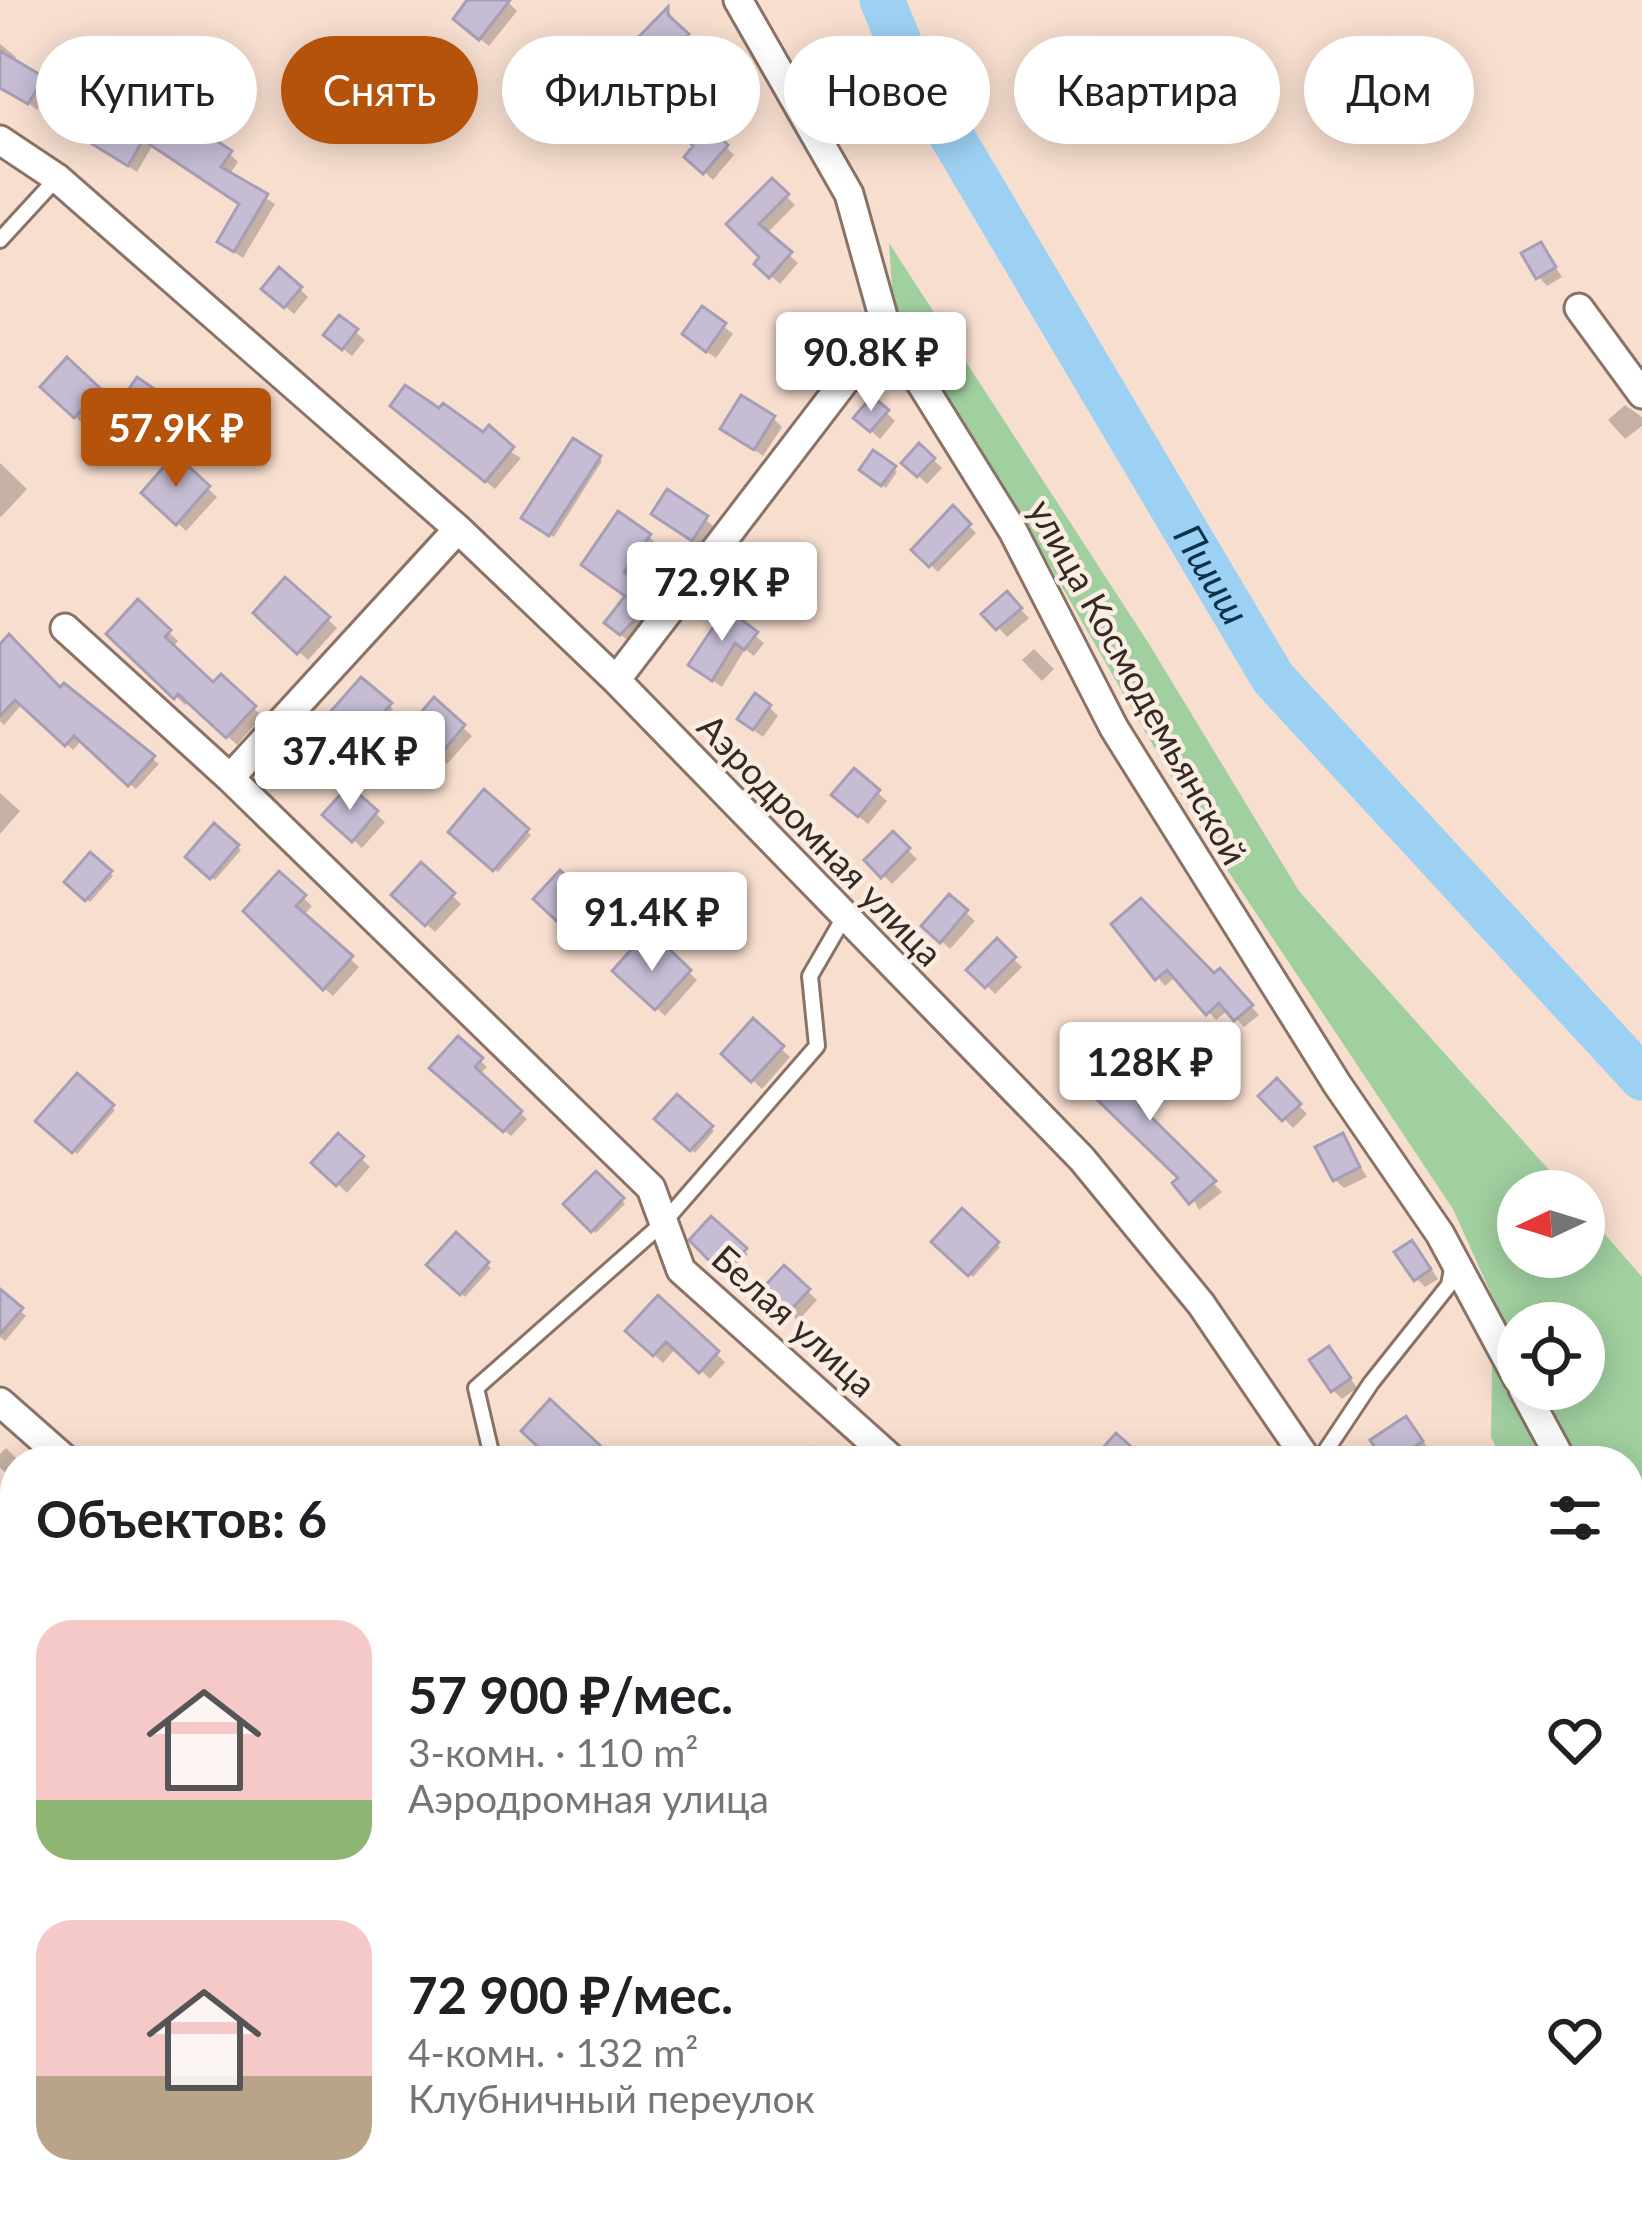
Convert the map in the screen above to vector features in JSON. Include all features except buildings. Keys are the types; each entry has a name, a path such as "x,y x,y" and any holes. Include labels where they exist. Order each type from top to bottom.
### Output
{"street":[{"name":"улица Космодемьянской","path":"738,0 849,194 886,327 1013,531 1126,748 1272,984 1454,1259 1497,1340"},
{"name":"Аэродромная улица","path":"0,140 57,178 458,529 616,680 843,919 1082,1160 1202,1304 1298,1446"},
{"path":"1579,308 1642,394"},
{"path":"616,680 886,327"},
{"path":"230,778 458,529"},
{"name":"Белая улица","path":"65,628 230,778 651,1188 681,1270 878,1446"},
{"path":"0,1402 50,1446"},
{"path":"1534,1410 1554,1446"}],"lane":[{"path":"0,240 57,178"},
{"path":"490,1446 476,1388 664,1222 818,1046 810,976 843,919"},
{"path":"1329,1446 1449,1285 1454,1259"}],"green space":[{"path":"889,243 1149,644 1299,891 1549,1170 1497,1170 1497,1278 1605,1278 1605,1234 1642,1277 1642,1446 1496,1446 1491,1437 1493,1298 1453,1209 1208,841 1035,540 894,317"}],"waterway":[{"name":"Пшиш","path":"882,0 906,59 1273,678 1642,1078"}]}
